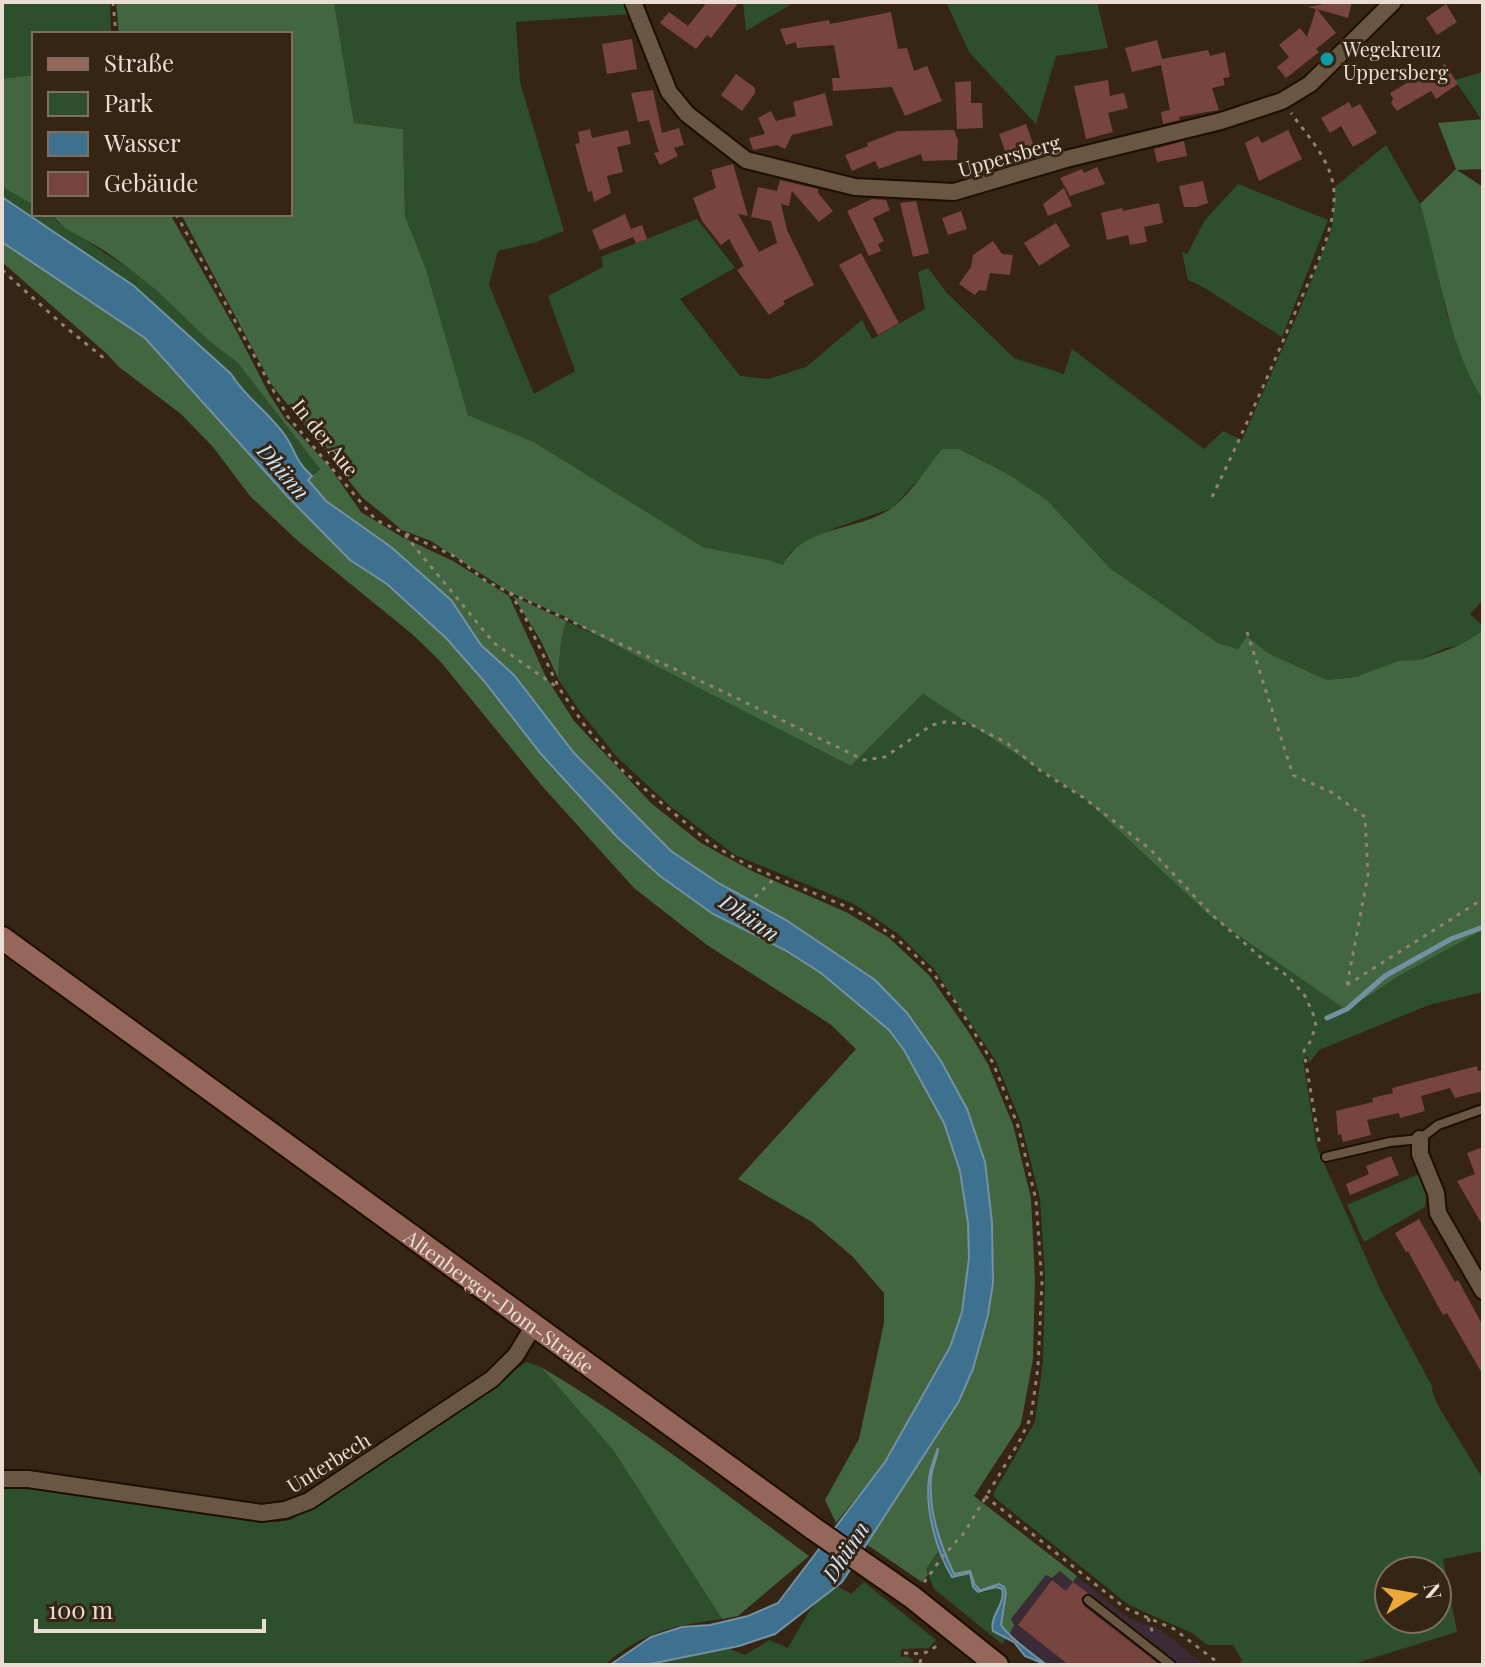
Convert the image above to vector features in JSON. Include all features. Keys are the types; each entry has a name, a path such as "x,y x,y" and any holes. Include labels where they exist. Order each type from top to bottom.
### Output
{"main road":[{"name":"Altenberger-Dom-Straße","path":"2,938 814,1529 870,1566 997,1665"}],"street":[{"name":"Uppersberg","path":"633,2 669,92 687,114 746,160 855,187 954,192 1066,159 1221,121 1282,101 1310,84 1393,2"},
{"path":"1420,1139 1420,1154 1436,1193 1438,1213 1483,1291"},
{"name":"Unterbech","path":"2,1479 28,1479 262,1513 285,1510 309,1501 492,1379 516,1355 534,1325"}],"lane":[{"path":"1326,1157 1390,1142 1420,1139 1438,1125 1483,1109"},
{"path":"1088,1600 1171,1665"}],"path":[{"path":"113,2 116,32"},
{"path":"1212,497 1257,403 1311,275 1334,209 1334,191 1324,158 1282,101"},
{"name":"In der Aue","path":"177,216 288,417 376,520 456,557 486,581 510,593 864,760 885,757 932,725 945,722 970,724 1007,743 1150,849 1211,914 1266,962 1288,976 1305,996 1316,1026 1304,1051 1321,1152 1326,1157"},
{"path":"2,270 105,359"},
{"path":"402,532 494,643 559,688"},
{"path":"510,593 559,688 585,726 623,771 711,844 749,866 827,897 870,919 908,948 956,1003 993,1063 1018,1126 1036,1200 1042,1283 1038,1367 1031,1417 964,1533 912,1597"},
{"path":"1247,632 1293,775 1331,792 1365,817 1368,875 1347,985 1483,899"},
{"path":"755,897 776,877"},
{"path":"985,1496 1125,1608 1174,1629 1221,1665"},
{"path":"904,1653 922,1655 942,1640"},
{"path":"920,1663 922,1655"}],"shaded area":[{"path":"1060,1571 1073,1582 1077,1576 1127,1617 1161,1630 1205,1665 1047,1665 1009,1635 1014,1625 1011,1620 1046,1575 1052,1578"}],"green space":[{"path":"2,2 110,2 111,32 32,32 32,75 2,79"},
{"path":"116,2 334,2 354,123 403,129 405,216 426,269 468,415 534,442 703,547 783,565 804,542 865,521 893,507 942,449 959,449 1008,474 1047,500 1110,568 1218,643 1238,649 1247,636 1268,653 1327,680 1355,677 1398,661 1419,660 1458,646 1483,631 1483,930 1343,1008 1209,915 1084,798 923,694 851,766 566,617 509,592 431,541 402,530 362,497 272,385 182,216 292,216 292,32 119,32"},
{"path":"334,2 628,2 632,14 516,22 520,82 564,231 536,242 498,251 489,285 534,394 575,371 548,296 603,267 601,257 697,219 735,268 680,299 740,376 768,379 806,367 862,320 872,339 925,309 918,272 928,268 946,292 1014,358 1064,374 1072,349 1204,449 1223,431 1242,440 1332,228 1335,187 1386,145 1420,204 1447,315 1483,400 1483,600 1470,614 1483,626 1483,631 1458,646 1419,660 1398,661 1355,677 1327,680 1268,653 1247,636 1238,649 1218,643 1110,568 1047,500 1008,474 959,449 916,482 892,508 835,528 790,552 783,565 703,547 534,442 468,415 426,269 405,216 403,129 354,123"},
{"path":"743,2 795,2 746,31"},
{"path":"946,2 1097,2 1108,48 1056,56 1036,124 969,52"},
{"path":"1483,72 1483,119 1481,119 1455,80"},
{"path":"32,75 32,204 2,187 2,79"},
{"path":"1483,119 1483,169 1457,170 1483,187 1483,400 1470,377 1452,329 1420,204 1456,169 1438,123"},
{"path":"1238,184 1328,220 1282,337 1188,280 1182,252 1187,254 1205,220"},
{"path":"2,187 32,204 32,216 53,216 157,291 209,341 237,362 320,469 312,476 300,463 282,431 231,374 134,286 2,197"},
{"path":"53,216 171,216 268,392 286,420 329,466 361,512 402,537 453,561 509,596 546,677 574,721 651,803 701,843 754,872 846,912 888,937 929,975 968,1031 988,1064 1013,1125 1031,1198 1035,1279 1033,1359 1021,1424 974,1496 1077,1576 1073,1582 1060,1571 1052,1578 1046,1575 1011,1619 1014,1625 1009,1635 1001,1625 1006,1593 999,1584 977,1589 970,1571 954,1574 944,1552 931,1494 936,1450 929,1476 928,1494 940,1549 926,1569 928,1575 922,1582 866,1544 959,1401 973,1369 988,1315 985,1162 967,1109 941,1061 907,1013 671,851 574,753 514,675 481,645 451,600 391,547 326,501 308,480 320,469 237,362 209,341 131,270 65,228"},
{"path":"2,242 145,338 349,560 387,584 446,638 541,754 617,837 660,876 713,914 785,950 821,973 889,1030 904,1050 944,1123 960,1171 968,1223 969,1258 962,1312 950,1347 885,1462 836,1523 825,1500 859,1439 884,1323 884,1293 852,1256 812,1222 738,1179 856,1049 830,1024 707,945 634,888 542,786 440,661 412,634 299,542 250,496 213,447 181,414 119,367 2,262"},
{"path":"513,596 566,621 558,678 541,641"},
{"path":"566,621 851,766 923,694 1084,798 1209,915 1343,1008 1483,930 1483,992 1429,1005 1319,1050 1309,1063 1307,1055 1303,1060 1317,1148 1381,1291 1433,1388 1437,1404 1483,1479 1483,1551 1453,1557 1373,1555 1373,1635 1447,1635 1350,1665 1238,1665 1242,1660 1233,1645 1207,1645 1192,1633 1129,1605 996,1499 993,1494 1035,1422 1043,1361 1045,1275 1040,1199 1021,1123 996,1061 934,969 897,933 854,904 735,855 670,806 617,757 558,679"},
{"path":"1419,1174 1427,1193 1425,1207 1364,1242 1347,1205"},
{"path":"527,1362 541,1367 613,1450 722,1619 688,1624 646,1637 604,1665 2,1665 2,1486 29,1487 277,1522 291,1520"},
{"path":"541,1367 644,1434 809,1556 738,1616 722,1619 613,1450"},
{"path":"940,1549 942,1560 958,1577 970,1573 973,1587 985,1592 996,1587 1002,1589 1001,1603 994,1615 999,1635 1007,1638 1002,1644 934,1589 926,1569"},
{"path":"864,1582 936,1640 929,1648 901,1649 900,1657 907,1656 914,1660 911,1665 649,1665 674,1651 720,1645 745,1655 769,1640 788,1648 810,1610 834,1584 851,1594"},
{"path":"1453,1611 1457,1632 1453,1633"}],"water":[{"name":"Dhünn","path":"2,197 134,286 231,374 282,431 312,476 308,480 326,501 391,547 451,600 481,645 514,675 574,753 671,851 720,884 786,920 875,980 907,1013 941,1061 967,1109 985,1162 992,1222 993,1283 973,1369 959,1401 842,1582 775,1634 739,1646 645,1665 610,1665 651,1637 682,1627 710,1625 748,1616 778,1603 885,1462 950,1347 962,1312 969,1258 968,1223 960,1171 944,1123 904,1050 889,1030 821,973 785,950 713,914 660,876 617,837 541,754 446,638 387,584 350,560 288,497 145,338 2,242"},
{"path":"938,1448 931,1476 932,1504 940,1540 954,1574 970,1571 980,1590 999,1584 1004,1587 1006,1593 1001,1625 1047,1665 1025,1656 1014,1642 993,1631 1002,1589 996,1587 978,1592 973,1587 970,1573 952,1577 946,1567 933,1529 928,1490 930,1474"}],"building":[{"path":"707,2 739,2 711,38 707,35 696,49 660,23 669,12 688,26"},
{"path":"1352,2 1348,18 1317,9 1336,33 1316,49 1319,52 1286,78 1277,67 1289,57 1279,45 1300,28 1307,37 1316,9 1308,7"},
{"path":"1446,4 1457,22 1437,35 1426,18"},
{"path":"891,12 898,49 907,48 914,71 927,66 942,101 905,116 892,87 833,91 832,78 840,78 834,45 797,48 796,42 786,45 780,29 829,20 830,24"},
{"path":"632,39 637,69 607,74 602,44"},
{"path":"1157,40 1162,59 1208,50 1210,56 1225,52 1230,77 1223,78 1225,85 1212,88 1219,110 1179,117 1180,120 1163,124 1161,112 1170,110 1161,65 1132,72 1125,48"},
{"path":"1445,64 1458,84 1436,99 1431,91 1397,111 1391,103 1390,93 1417,77 1419,81"},
{"path":"736,74 755,88 755,93 742,111 721,95"},
{"path":"1108,80 1110,96 1124,93 1128,108 1108,113 1113,132 1086,139 1074,86"},
{"path":"971,81 971,103 982,103 983,128 957,129 955,82"},
{"path":"653,90 662,133 679,128 684,145 674,148 678,156 660,165 654,153 659,152 649,120 638,122 631,93"},
{"path":"825,93 833,125 792,135 785,149 777,145 753,150 749,138 765,134 758,118 771,111 776,121 796,116 793,102"},
{"path":"1349,102 1352,108 1360,104 1377,133 1353,147 1341,126 1330,133 1321,118"},
{"path":"1026,124 1036,152 1009,162 999,134"},
{"path":"590,129 592,138 628,130 631,144 617,147 623,172 607,176 611,193 594,202 592,191 588,192 575,144 580,143 578,132"},
{"path":"954,130 958,140 957,160 923,161 921,154 879,169 875,161 852,171 845,155 898,131"},
{"path":"1288,130 1302,159 1259,181 1245,143 1258,136 1262,143"},
{"path":"1184,141 1187,156 1157,162 1154,149"},
{"path":"733,164 748,216 738,214 759,252 777,243 771,221 751,217 758,187 777,191 780,180 818,189 833,211 819,222 792,191 789,206 781,204 787,230 814,285 783,301 785,304 769,315 737,270 744,266 729,239 721,245 702,221 693,198 716,188 711,170"},
{"path":"1097,167 1105,184 1070,196 1060,178"},
{"path":"1203,181 1208,203 1184,207 1179,186"},
{"path":"1064,188 1072,206 1048,216 1043,204"},
{"path":"872,199 886,200 890,210 873,218 884,241 878,244 881,251 869,256 847,211"},
{"path":"916,201 929,253 913,257 900,203"},
{"path":"1159,203 1163,223 1144,227 1147,242 1130,245 1128,235 1107,240 1101,213"},
{"path":"961,211 967,229 948,235 942,218"},
{"path":"625,214 631,229 642,225 647,239 636,243 633,237 600,250 592,230"},
{"path":"1056,223 1070,246 1039,266 1024,243"},
{"path":"993,241 1002,254 1013,255 1010,275 990,273 986,291 979,290 975,295 959,284 971,267 973,255"},
{"path":"861,253 899,323 878,335 839,265"},
{"path":"1477,1066 1478,1071 1483,1070 1483,1091 1455,1098 1450,1088 1421,1096 1425,1111 1400,1118 1399,1113 1367,1120 1371,1135 1343,1142 1341,1134 1338,1135 1336,1111 1373,1102 1372,1098 1393,1093 1392,1088"},
{"path":"1483,1147 1483,1226 1457,1181 1475,1174 1467,1153"},
{"path":"1391,1156 1399,1175 1350,1195 1346,1184 1369,1174 1366,1166"},
{"path":"1419,1219 1483,1326 1483,1375 1395,1233"},
{"path":"1052,1580 1066,1591 1073,1582 1088,1593 1081,1598 1084,1606 1160,1665 1069,1665 1018,1625"}],"waterway":[{"path":"1327,1018 1347,1009 1385,976 1451,939 1483,927"}],"place":[{"name":"Wegekreuz Uppersberg","path":"1327,59"}]}
